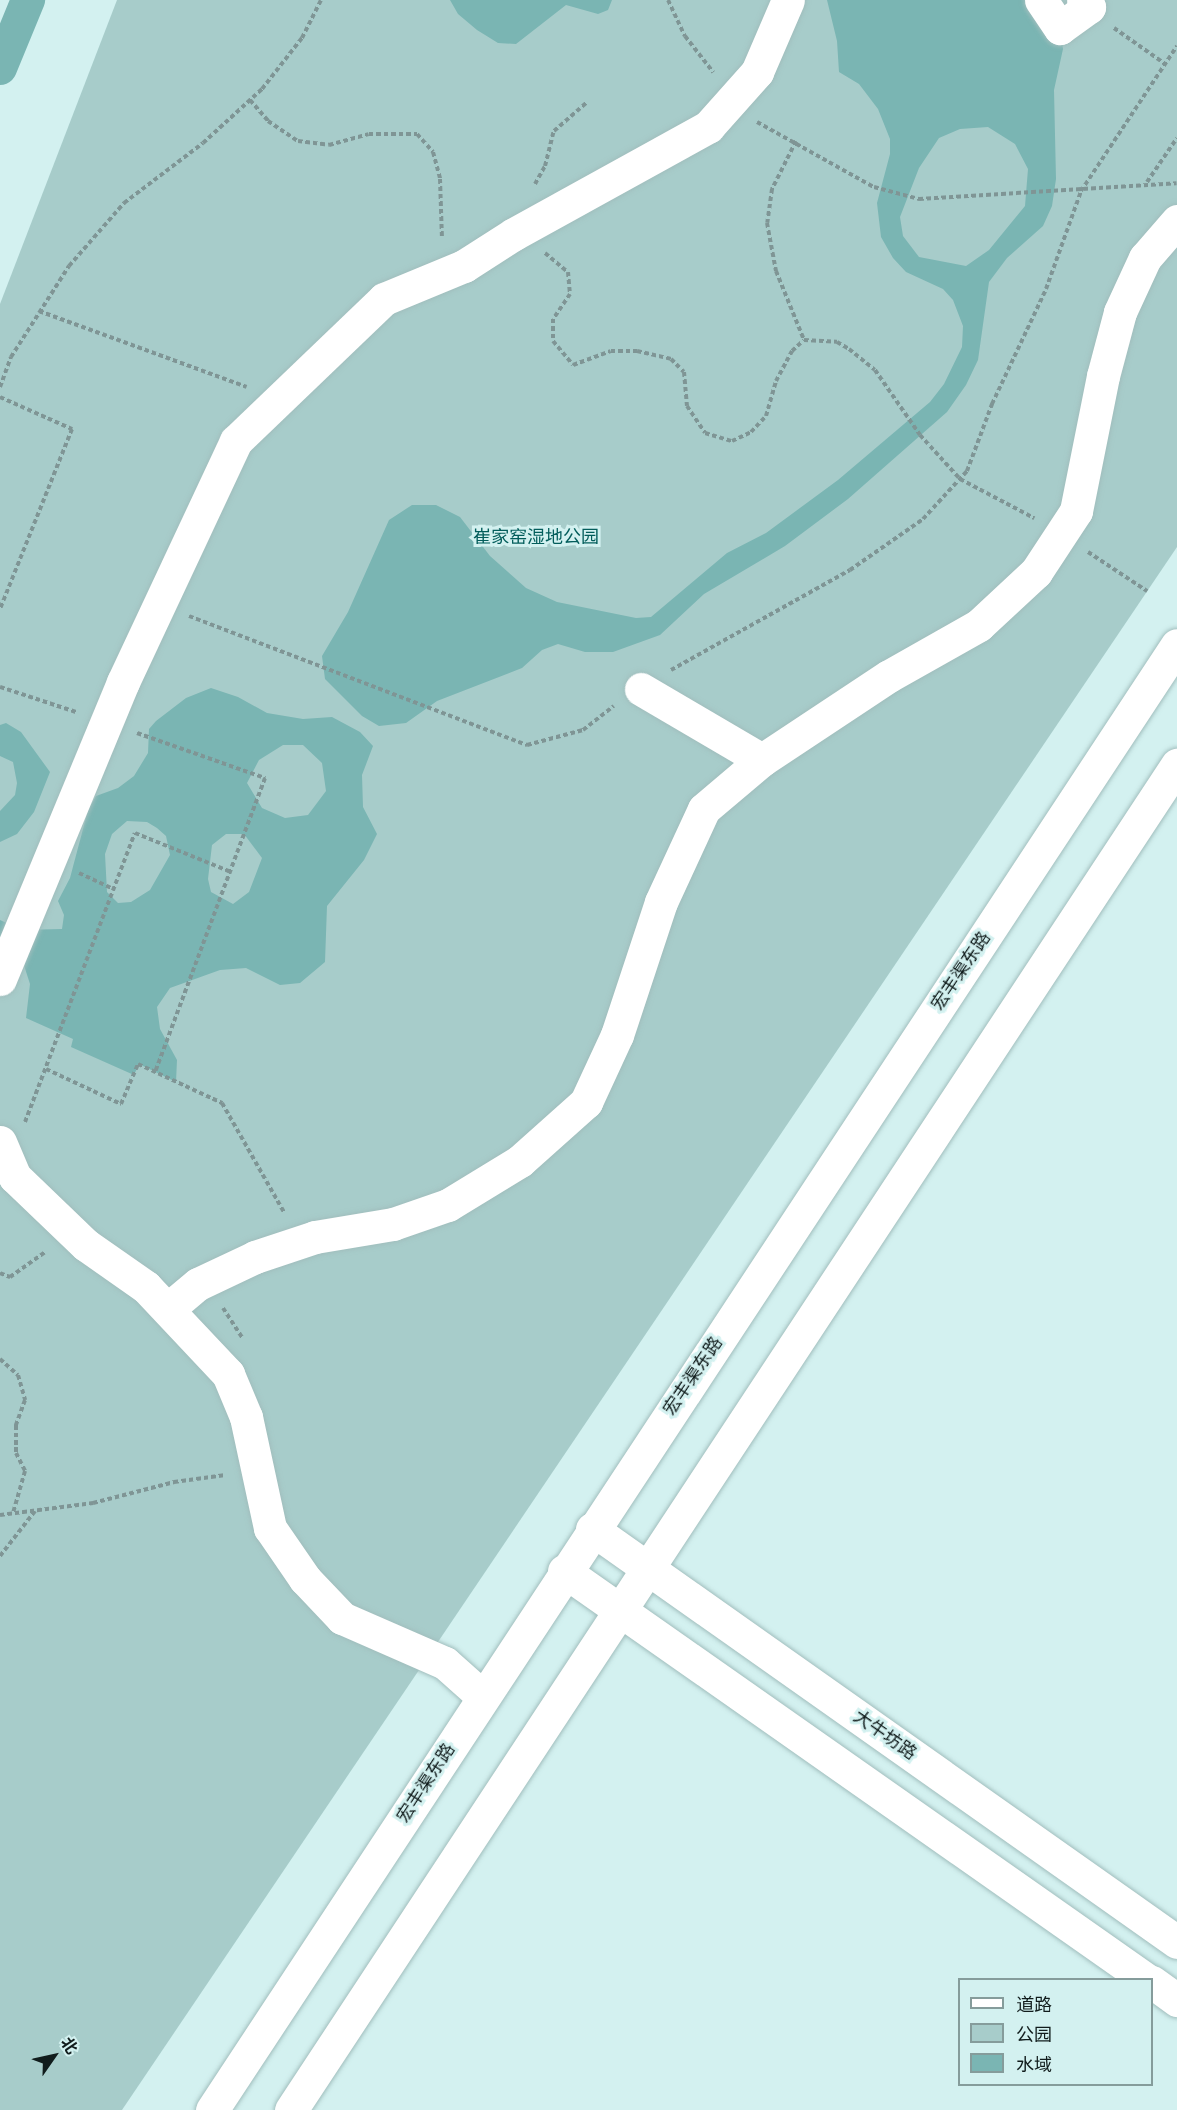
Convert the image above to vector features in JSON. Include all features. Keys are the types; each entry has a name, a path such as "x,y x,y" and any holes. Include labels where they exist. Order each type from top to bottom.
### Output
{"street":[{"path":"11,954 158,603 236,441 277,398 384,299 452,271 514,234 708,127 757,72 788,0"},
{"path":"1041,0 1060,28 1086,4"},
{"path":"168,1309 198,1284 255,1257 301,1241 393,1224 448,1205 520,1161 586,1102 617,1035 661,902 704,809 762,759 889,676 979,625 1036,572 1076,511 1103,376 1120,312 1145,258 1177,221"},
{"name":"宏丰渠东路","path":"212,2110 564,1571 1177,645"},
{"path":"641,689 762,759"},
{"path":"291,2110 619,1607 648,1568 1177,765"},
{"path":"10,1138 15,1177 86,1245 146,1287 228,1374 246,1417 270,1528 306,1579 342,1618 445,1663 482,1696"},
{"name":"大牛坊路","path":"592,1529 1177,1942"},
{"path":"564,1571 619,1607 1144,1978"},
{"path":"1153,1983 1177,2000"}],"path":[{"path":"0,387 10,357 69,266 124,203 202,143 250,100 302,38 321,0"},
{"path":"668,0 685,36 733,99 796,141 874,187 919,200 1081,191 1147,183 1177,183"},
{"path":"1086,4 1165,64"},
{"path":"158,603 527,745 583,730 641,689 743,626 850,570 922,519 967,471 992,404 1046,289 1081,191 1177,46"},
{"path":"250,100 268,121 297,141 329,145 369,134 417,134 433,152 440,179 441,237 452,271"},
{"path":"532,190 545,166 554,131 586,103"},
{"path":"1147,183 1177,138"},
{"path":"796,141 772,189 767,223 776,271 804,340"},
{"path":"514,234 568,272 570,294 553,319 553,341 573,365 611,351 637,351 670,359 684,372 687,406 705,433 732,441 751,432 766,416 776,381 792,351 804,340 837,342 875,370 924,441"},
{"path":"39,311 277,398"},
{"path":"0,397 72,429 0,609"},
{"path":"0,687 265,778 155,1072"},
{"path":"10,1138 46,1069 61,1033 135,833 231,872"},
{"path":"46,1069 121,1104 138,1064 222,1103 301,1241"},
{"path":"0,1273 10,1277 31,1265 50,1248 66,1226"},
{"path":"0,1359 18,1375 25,1400 16,1425 16,1453 25,1471 13,1513"},
{"path":"0,1515 93,1503 174,1482 257,1470"},
{"path":"0,1556 36,1510"}],"green space":[{"name":"崔家窑湿地公园","path":"117,0 1177,0 1177,547 122,2110 0,2110 0,304"}],"water":[{"path":"450,0 612,0 608,10 598,14 566,5 516,44 498,43 477,30 458,14"},
{"path":"827,0 1041,0 1060,28 1063,49 1054,90 1056,179 1052,206 1043,226 1007,258 989,282 978,360 966,385 947,412 848,499 785,546 704,594 660,635 613,652 585,652 558,644 542,650 522,668 437,701 406,723 379,726 362,716 325,679 322,656 348,612 389,520 412,505 436,505 460,517 490,556 526,588 557,602 636,618 651,617 727,553 766,533 838,480 930,402 944,384 962,347 963,326 953,300 943,289 906,272 893,258 881,237 877,203 890,154 890,139 878,109 859,84 839,72 837,41","holes":["988,127 1015,144 1028,169 1025,206 989,250 966,266 919,257 903,236 900,217 919,168 939,138 960,129"]},
{"path":"211,688 238,697 267,713 303,719 332,717 360,732 373,746 362,775 363,807 377,834 364,860 327,906 325,962 300,983 280,985 246,968 220,970 170,988 157,1007 160,1029 177,1060 176,1082 139,1064 134,1075 71,1047 73,1039 26,1018 30,984 21,956 0,945 0,920 22,930 62,929 64,915 58,901 70,878 88,810 96,796 118,788 134,776 148,753 149,729 186,698","holes":["283,745 303,745 322,763 326,791 308,815 285,818 262,808 247,783 259,760","127,821 147,822 166,836 170,855 150,890 131,902 118,903 107,892 105,854 112,834","226,834 244,834 262,858 249,892 233,904 211,892 208,879 212,845"]},
{"path":"6,723 21,732 50,772 34,812 17,834 0,842 0,811 15,795 17,783 13,762 0,756 0,725"}],"waterway":[{"path":"0,68 28,0"}]}
